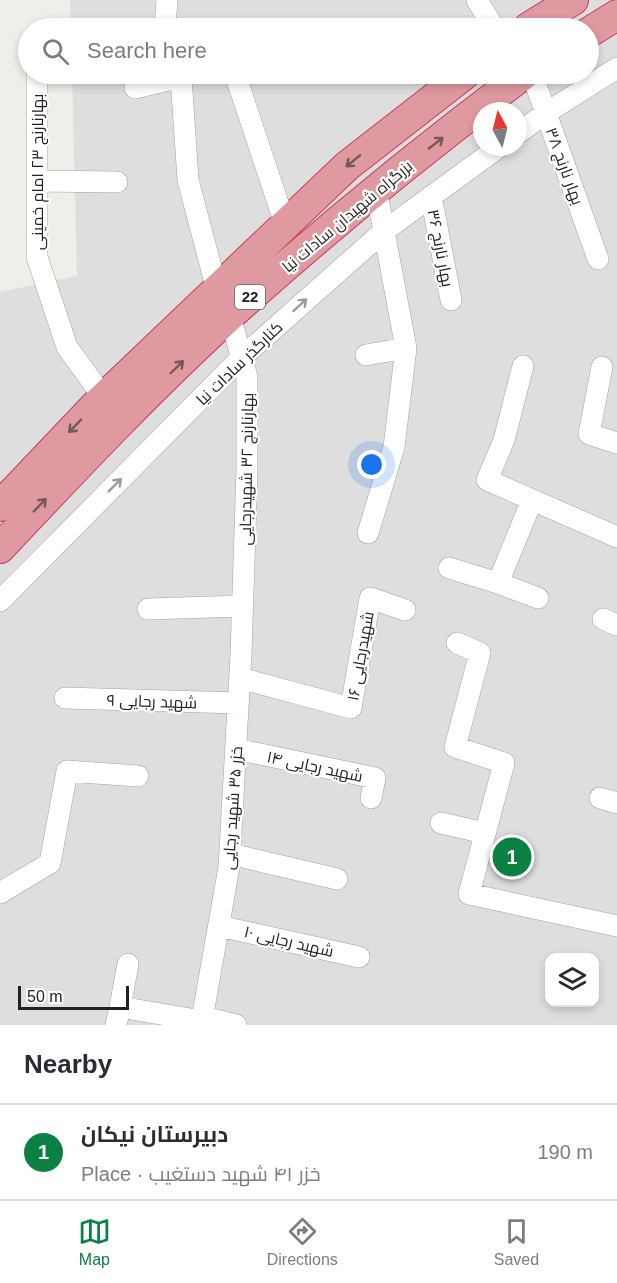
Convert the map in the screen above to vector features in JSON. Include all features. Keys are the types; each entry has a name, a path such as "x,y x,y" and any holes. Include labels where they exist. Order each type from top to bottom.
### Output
{"highway":[{"path":"544,18 573,0"},
{"path":"599,26 617,15"},
{"name":"بزرگراه شهیدان سادات نیا","path":"0,506 104,398 347,166 452,84"},
{"name":"بزرگراه شهیدان سادات نیا","path":"0,548 116,425 230,316 376,189 511,84"}],"street":[{"path":"166,18 167,0"},
{"path":"477,0 488,18"},
{"path":"599,79 617,68"},
{"name":"بهارنارنج ۲۳ امام خمینی","path":"37,84 37,257 67,347 104,398"},
{"path":"135,88 152,84"},
{"path":"182,84 188,180 217,290"},
{"path":"238,84 285,224"},
{"name":"بهار نارنج ۳۸","path":"536,84 598,259"},
{"path":"527,127 592,84"},
{"name":"کنارگذر سادات نیا","path":"0,601 242,358 384,231 487,156"},
{"path":"37,181 117,182"},
{"path":"368,533 394,447 406,348 376,189"},
{"name":"بهار نارنج ۳۶","path":"431,196 451,300"},
{"name":"بهارنارنج ۳۲ شهیدرجایی","path":"230,316 247,377 243,597"},
{"path":"366,355 406,348"},
{"path":"523,366 504,440 487,480 617,537"},
{"path":"602,367 589,434 617,443"},
{"path":"498,583 532,500"},
{"path":"449,568 538,598"},
{"path":"148,609 243,597"},
{"name":"خزر ۳۵ شهید رجایی","path":"202,1021 230,854 243,597"},
{"name":"شهیدرجایی ۱۶","path":"240,678 351,708 370,598 405,610"},
{"path":"457,643 480,653 455,747 504,763 470,894 617,926"},
{"name":"شهید رجایی ۹","path":"65,698 238,703"},
{"name":"شهید رجایی ۱۴","path":"236,749 375,778 371,798"},
{"path":"0,893 50,863 67,771 138,776"},
{"path":"441,823 485,833"},
{"path":"230,854 338,879"},
{"name":"شهید رجایی ۱۰","path":"219,926 359,957"},
{"path":"128,964 118,1016 236,1025"}],"shaded area":[{"path":"70,0 617,0 617,1025 0,1025 0,292 77,276 72,84 599,84 599,18 71,18"}],"place":[{"name":"دبیرستان نیکان","path":"512,857"}]}
